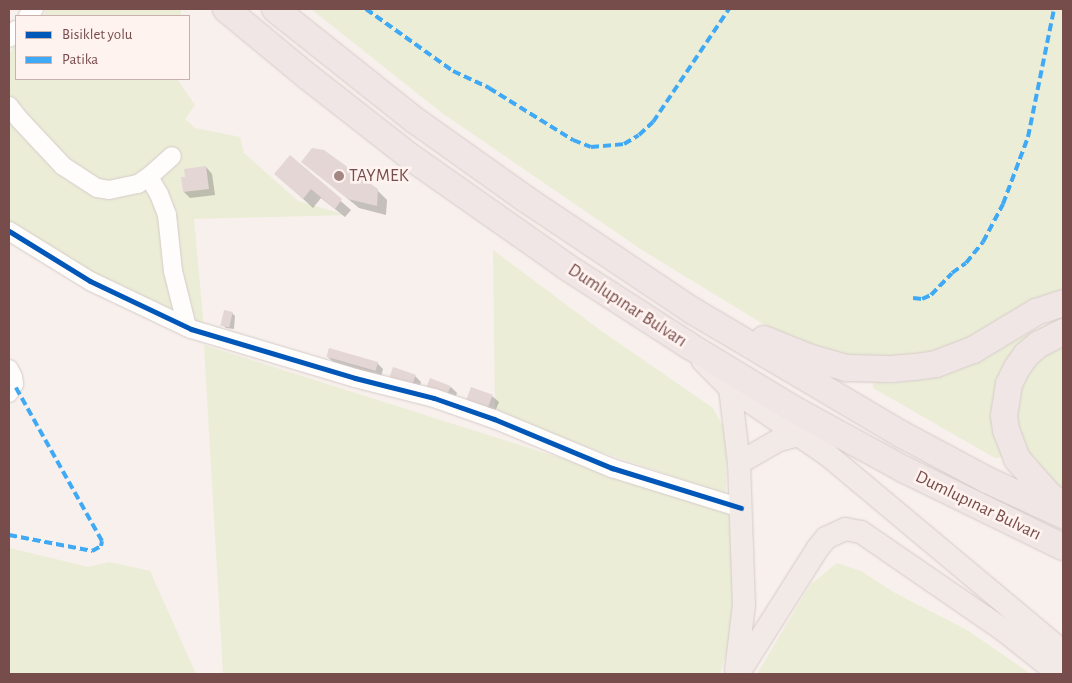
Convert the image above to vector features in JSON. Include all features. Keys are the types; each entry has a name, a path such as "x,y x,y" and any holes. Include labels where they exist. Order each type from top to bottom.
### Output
{"highway":[{"name":"Dumlupınar Bulvarı","path":"226,9 307,76 412,158 567,267 688,346 795,410 905,470 1063,547"},
{"name":"Dumlupınar Bulvarı","path":"275,9 416,122 527,200 693,311 900,434 988,480 1063,515"},
{"path":"693,311 827,363 848,368 891,369 936,364 973,350 1036,312 1063,303"},
{"path":"1063,332 1039,344 1027,354 1016,368 1009,384 1004,416 1006,430 1016,459 1049,495 1063,505"}],"main road":[{"path":"688,346 730,388 837,462 1063,652"},
{"path":"730,388 739,463 744,605 737,674"},
{"path":"739,463 779,440 799,435"},
{"path":"737,674 818,548 826,538 845,529 861,532 1002,629 1059,674"}],"street":[{"path":"9,106 63,166 97,188 109,190 138,184 149,177 172,156"},
{"path":"149,177 159,194 167,215 172,271 187,328"},
{"path":"9,230 90,280 187,328 355,378 434,398 494,419 612,468 741,508"},
{"path":"9,369 14,384 9,393"}],"green space":[{"path":"45,9 181,9 181,15 45,15"},
{"path":"311,9 1063,9 1063,292 952,345 927,353 888,360 840,356 773,330 642,250 442,113"},
{"path":"15,46 15,80 178,80 195,105 185,119 195,128 240,137 244,153 298,201 346,215 194,219 204,329 167,313 33,240 9,223 9,113 96,191 137,179 109,184 82,174 15,106 9,95 9,55"},
{"path":"493,250 600,330 713,408 727,434 726,494 556,437 495,413"},
{"path":"1063,316 1063,323 1021,347 1003,457 995,458 873,388 873,384 876,382 892,383 934,378 955,371"},
{"path":"1063,342 1063,489 1039,473 1015,425 1019,389 1027,370"},
{"path":"204,345 734,513 733,629 720,674 223,674"},
{"path":"9,548 89,567 109,562 150,571 196,674 9,674"},
{"path":"837,563 861,571 895,593 967,630 1031,674 757,674 810,585"}],"building":[{"name":"TAYMEK","path":"312,148 324,150 378,189 377,206 348,199 301,162"},
{"name":"TAYMEK","path":"290,155 342,199 335,209 311,189 303,199 274,174"},
{"path":"206,166 209,189 183,192 181,177 185,177 184,169"},
{"path":"224,310 233,312 229,328 220,326"},
{"path":"329,348 378,362 376,371 327,357"},
{"path":"393,367 416,375 411,387 389,379"},
{"path":"430,378 451,386 446,397 426,389"},
{"path":"471,387 493,395 488,408 466,400"}],"marked path":[{"path":"366,9 453,71 489,88 573,140 591,147 624,144 639,135 653,122 729,9"},
{"path":"913,298 922,299 931,295 952,273 966,263 983,242 1003,204 1028,137 1054,9"},
{"path":"9,535 92,551 101,546 102,541 14,384"}],"cycle path":[{"path":"9,231 90,281 191,329 355,378 434,398 494,419 612,468 741,508"}],"place":[{"name":"TAYMEK","path":"339,176"}]}
